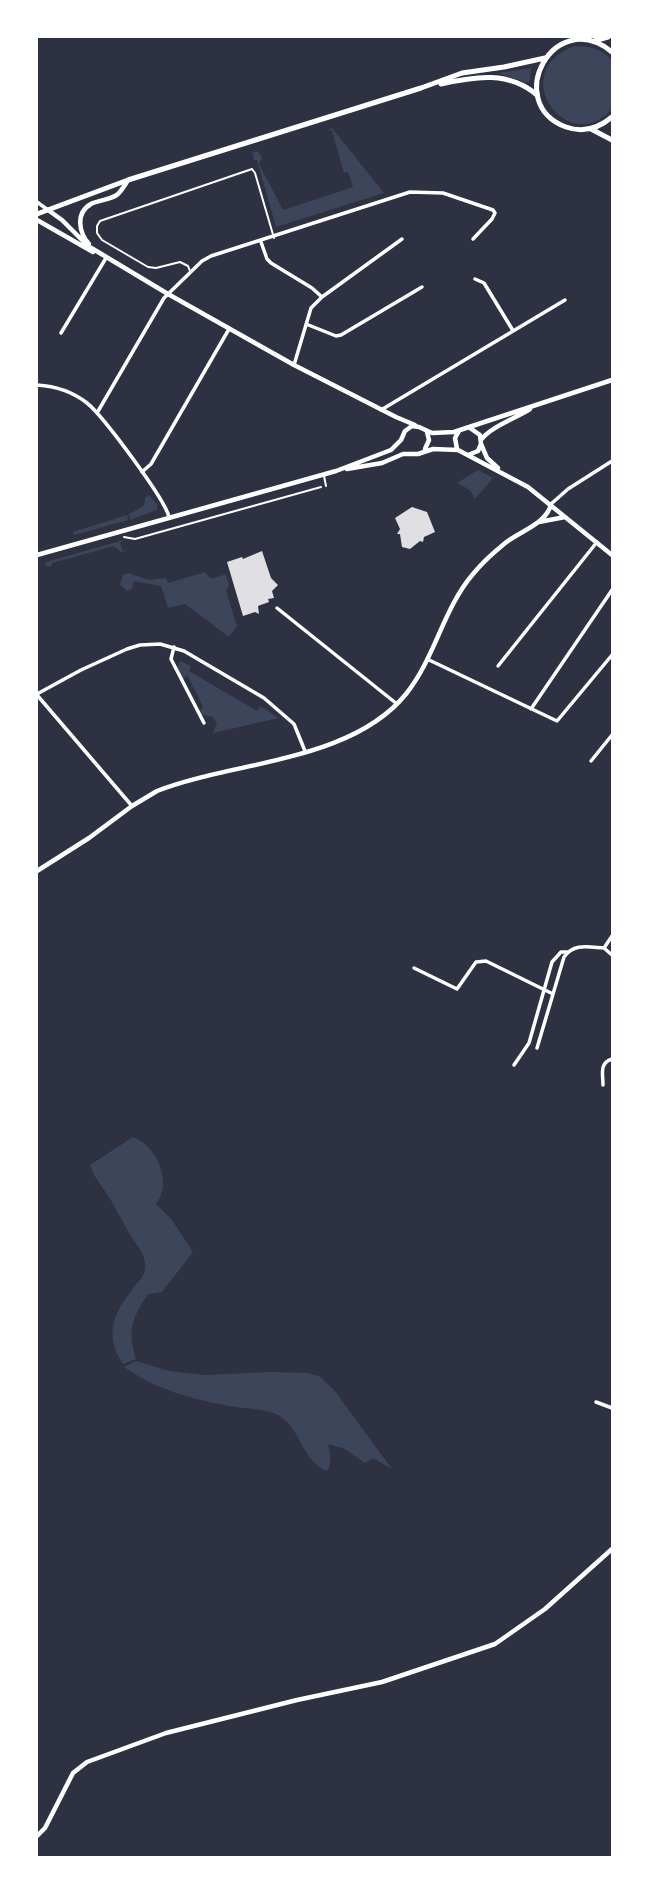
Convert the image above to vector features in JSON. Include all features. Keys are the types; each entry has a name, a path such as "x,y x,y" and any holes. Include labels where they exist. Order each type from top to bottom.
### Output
{"main road":[{"path":"593,41 608,37"},
{"path":"537,95 539,69 554,48 580,39 593,41 612,52"},
{"path":"37,214 128,180 462,73 504,68 545,58"},
{"path":"421,88 474,77 495,77 528,87 537,95 546,113 571,129 591,129 605,124 612,117"},
{"path":"591,129 612,140"}],"street":[{"path":"106,258 85,239 80,229 80,220 88,206 117,195 128,180"},
{"path":"97,412 168,294 208,257 274,238 399,195 432,192 493,210 495,213 492,219 473,239"},
{"path":"37,202 106,258 294,365 427,432 442,434 470,428 612,380"},
{"path":"37,220 78,245 106,258"},
{"path":"294,365 311,308 401,239"},
{"path":"261,242 267,260 322,297"},
{"path":"61,333 106,258"},
{"path":"475,279 484,283 513,330"},
{"path":"306,324 336,336 341,335 422,287"},
{"path":"381,410 565,300"},
{"path":"142,472 151,464 229,329"},
{"path":"37,385 75,395 97,412 164,503 169,517"},
{"path":"467,455 474,453 489,431 535,406"},
{"path":"396,418 403,434"},
{"path":"336,471 391,450 408,428 419,427"},
{"path":"470,428 478,432 487,458 501,471"},
{"path":"458,450 455,442 459,431"},
{"path":"425,450 429,443 427,432"},
{"path":"401,440 403,447 410,453"},
{"path":"37,555 323,474 382,463 410,453 418,454 442,447 458,450 528,486 612,555"},
{"path":"37,870 157,791 304,751 356,734 379,720 397,704 416,680 452,607 471,576 505,543 537,523 550,511 551,504 568,489 612,461"},
{"path":"537,523 566,517"},
{"path":"498,666 597,542"},
{"path":"531,709 612,590"},
{"path":"277,608 397,704"},
{"path":"132,806 37,695 127,649 152,643 174,647 264,698 295,724 304,751"},
{"path":"174,647 171,659 204,723"},
{"path":"426,659 557,721 612,655"},
{"path":"591,761 612,735"},
{"path":"604,947 612,936"},
{"path":"537,1048 552,994 568,952 579,946 604,947 612,956"},
{"path":"514,1065 529,1043 555,957 561,952 568,952"},
{"path":"414,968 457,989 476,962 486,961 552,994"},
{"path":"603,1085 604,1063 612,1059"},
{"path":"596,1402 612,1408"},
{"path":"37,1836 46,1828 73,1773 87,1762 166,1733 382,1682 495,1644 545,1609 612,1549"}],"lane":[{"path":"191,272 188,266 180,262 156,268 148,267 102,240 96,230 97,226 100,221 249,169 255,173 274,238"},
{"path":"323,474 327,486"}],"path":[{"path":"114,533 135,539 322,487"}],"shaded area":[{"path":"575,46 596,49 612,61 612,109 595,122 578,124 562,118 550,106 544,90 545,73 554,58"},
{"path":"531,68 529,83 498,73"},
{"path":"332,128 384,193 276,227 257,160 254,160 252,153 258,151 262,158 259,164 283,210 353,187 348,172 344,173 332,131 328,130"},
{"path":"478,470 493,478 475,499 470,490 457,483"},
{"path":"149,495 157,504 157,510 130,520 129,514 144,506 145,498"},
{"path":"127,515 128,520 74,535 73,532"},
{"path":"124,540 120,543 122,550 127,551 121,552 114,546 52,563 51,567 45,565 46,562"},
{"path":"205,572 210,578 226,574 229,586 226,591 237,626 229,637 185,604 168,608 161,586 134,581 132,589 127,591 120,584 123,575 128,573 149,580 166,578 168,583"},
{"path":"180,661 191,666 189,671 257,711 260,706 279,718 213,733 217,723 213,717 200,712 203,706 187,675 183,680 177,669"},
{"path":"133,1137 149,1148 160,1166 163,1186 156,1204 172,1220 193,1252 162,1292 148,1294 133,1325 132,1340 136,1359 123,1364 113,1343 113,1324 121,1306 142,1276 145,1263 90,1165"},
{"path":"136,1361 169,1371 205,1375 272,1372 319,1376 334,1390 392,1469 373,1458 365,1463 345,1449 328,1444 330,1461 327,1471 312,1460 292,1427 278,1415 177,1393 124,1367"}],"building":[{"path":"412,507 427,512 435,532 410,549 402,547 400,534 397,534 400,529 395,518"},
{"path":"262,551 271,578 278,585 272,591 274,598 258,606 259,614 255,612 243,616 227,562"}]}
